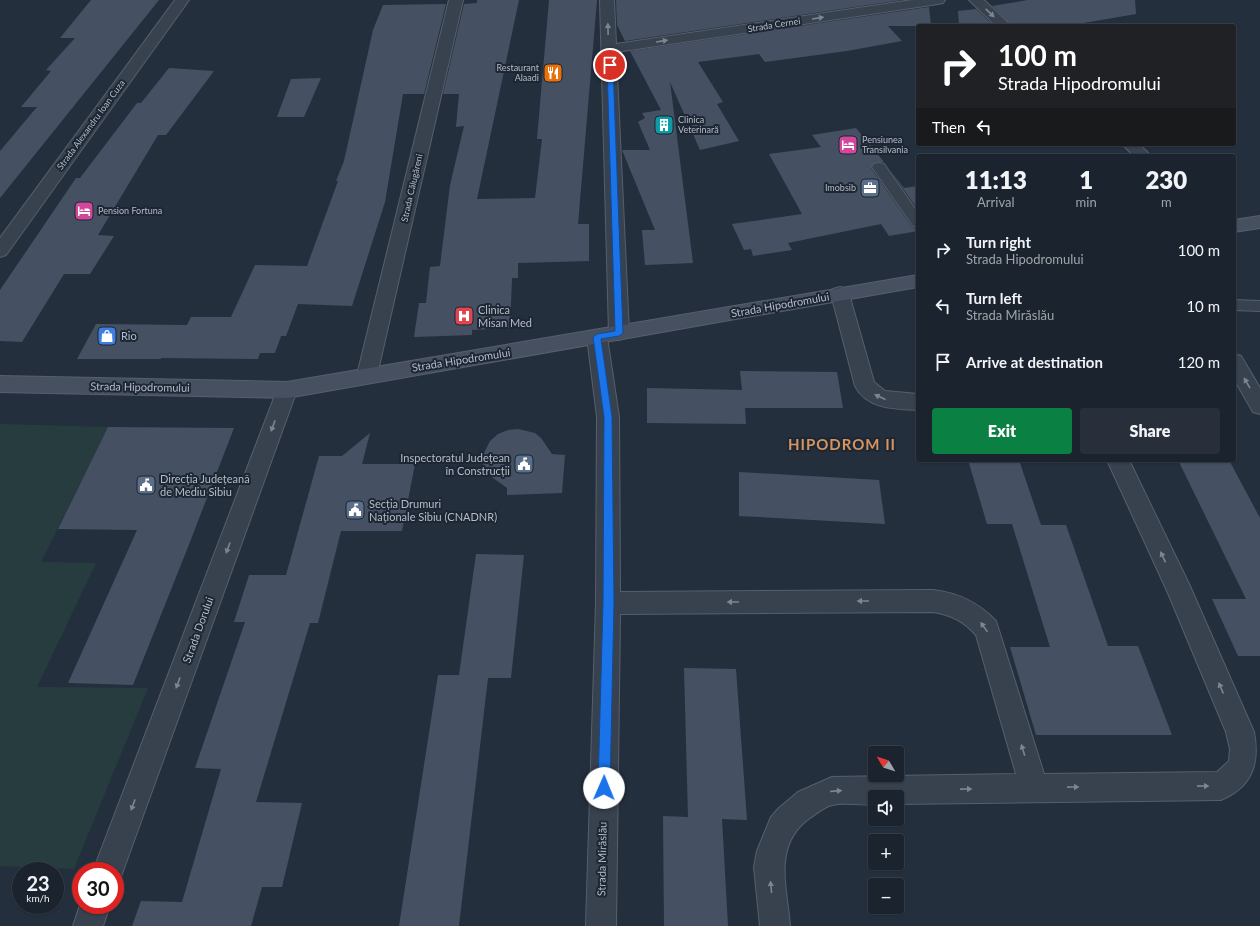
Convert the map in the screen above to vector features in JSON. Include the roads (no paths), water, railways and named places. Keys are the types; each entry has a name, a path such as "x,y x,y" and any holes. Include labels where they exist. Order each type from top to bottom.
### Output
{"street":[{"name":"Strada Alexandru Ioan Cuza","path":"0,251 182,0"},
{"name":"Strada Călugăreni","path":"367,375 456,0"},
{"name":"Strada Mirăslău","path":"601,926 608,603 609,49 607,0"},
{"name":"Strada Cernei","path":"609,49 938,0"},
{"path":"976,0 1002,24"},
{"path":"1132,146 1140,154"},
{"path":"1236,226 1260,222"},
{"name":"Strada Hipodromului","path":"0,384 287,390 916,281"},
{"path":"840,294 865,386 879,398 916,402"},
{"path":"1236,364 1260,406"},
{"name":"Strada Dorului","path":"111,862 287,390"},
{"path":"775,926 769,866 774,843 784,824 798,809 814,798 832,791 1221,786 1232,780 1240,770 1244,758 1244,746 1240,732 1180,592 1119,462"},
{"path":"608,603 934,601 949,603 964,609 977,618 987,629 1034,788"},
{"path":"88,926 92,914"}],"lane":[{"path":"879,167 916,220"},
{"path":"1236,305 1260,306"}],"place":[{"name":"Restaurant Alaadi","path":"553,73"},
{"name":"Clinica Veterinară","path":"664,125"},
{"name":"Pensiunea Transilvania","path":"848,145"},
{"name":"Imobsib","path":"870,188"},
{"name":"Pension Fortuna","path":"84,211"},
{"name":"Clinica Misan Med","path":"464,316"},
{"name":"Rio","path":"107,336"},
{"name":"Inspectoratul Județean în Construcții","path":"524,464"},
{"name":"Direcția Județeană de Mediu Sibiu","path":"146,485"},
{"name":"Secția Drumuri Naționale Sibiu (CNADNR)","path":"355,510"}],"district":[{"name":"HIPODROM II","path":"842,445"}]}
